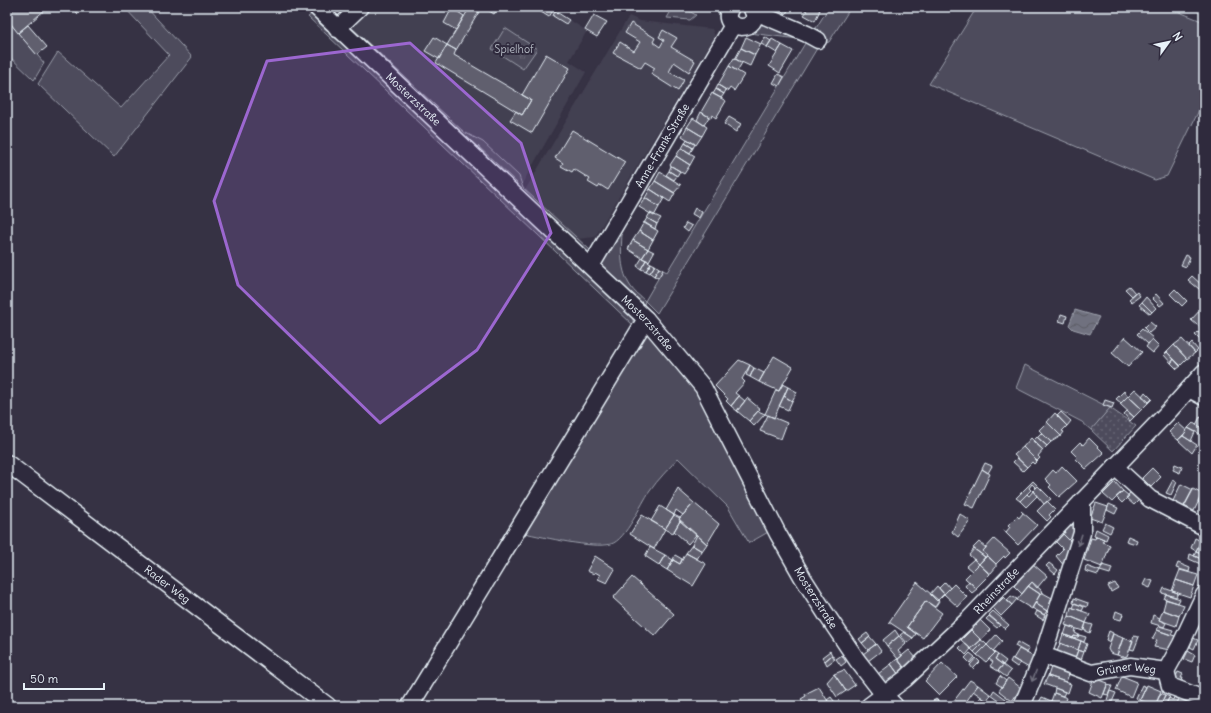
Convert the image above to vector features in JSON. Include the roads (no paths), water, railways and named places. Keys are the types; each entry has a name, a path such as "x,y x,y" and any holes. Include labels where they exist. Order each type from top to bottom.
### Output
{"street":[{"name":"Mosterzstraße","path":"316,7 337,29 646,319 703,387 778,534 800,572 826,614 884,695 895,706"},
{"path":"337,29 360,7"},
{"name":"Anne-Frank-Straße","path":"591,266 730,12 740,28 748,26 753,19 752,9"},
{"name":"Anne-Frank-Straße","path":"752,9 818,40"},
{"path":"410,706 646,319"},
{"name":"Rheinstraße","path":"869,706 905,679 969,619 1204,372"},
{"path":"1189,389 1204,397"},
{"name":"Rader Weg","path":"7,463 328,706"},
{"path":"1114,467 1150,499 1204,527"},
{"path":"1022,706 1043,655 1082,533 1082,501"},
{"name":"Grüner Weg","path":"1043,655 1091,673 1130,666 1166,671 1181,644 1201,601"},
{"path":"1166,671 1170,686 1204,699"}],"water":[{"path":"1075,310 1099,317 1090,334 1073,329 1069,325"}],"park label":[{"name":"Spielhof","path":"514,49"}]}
